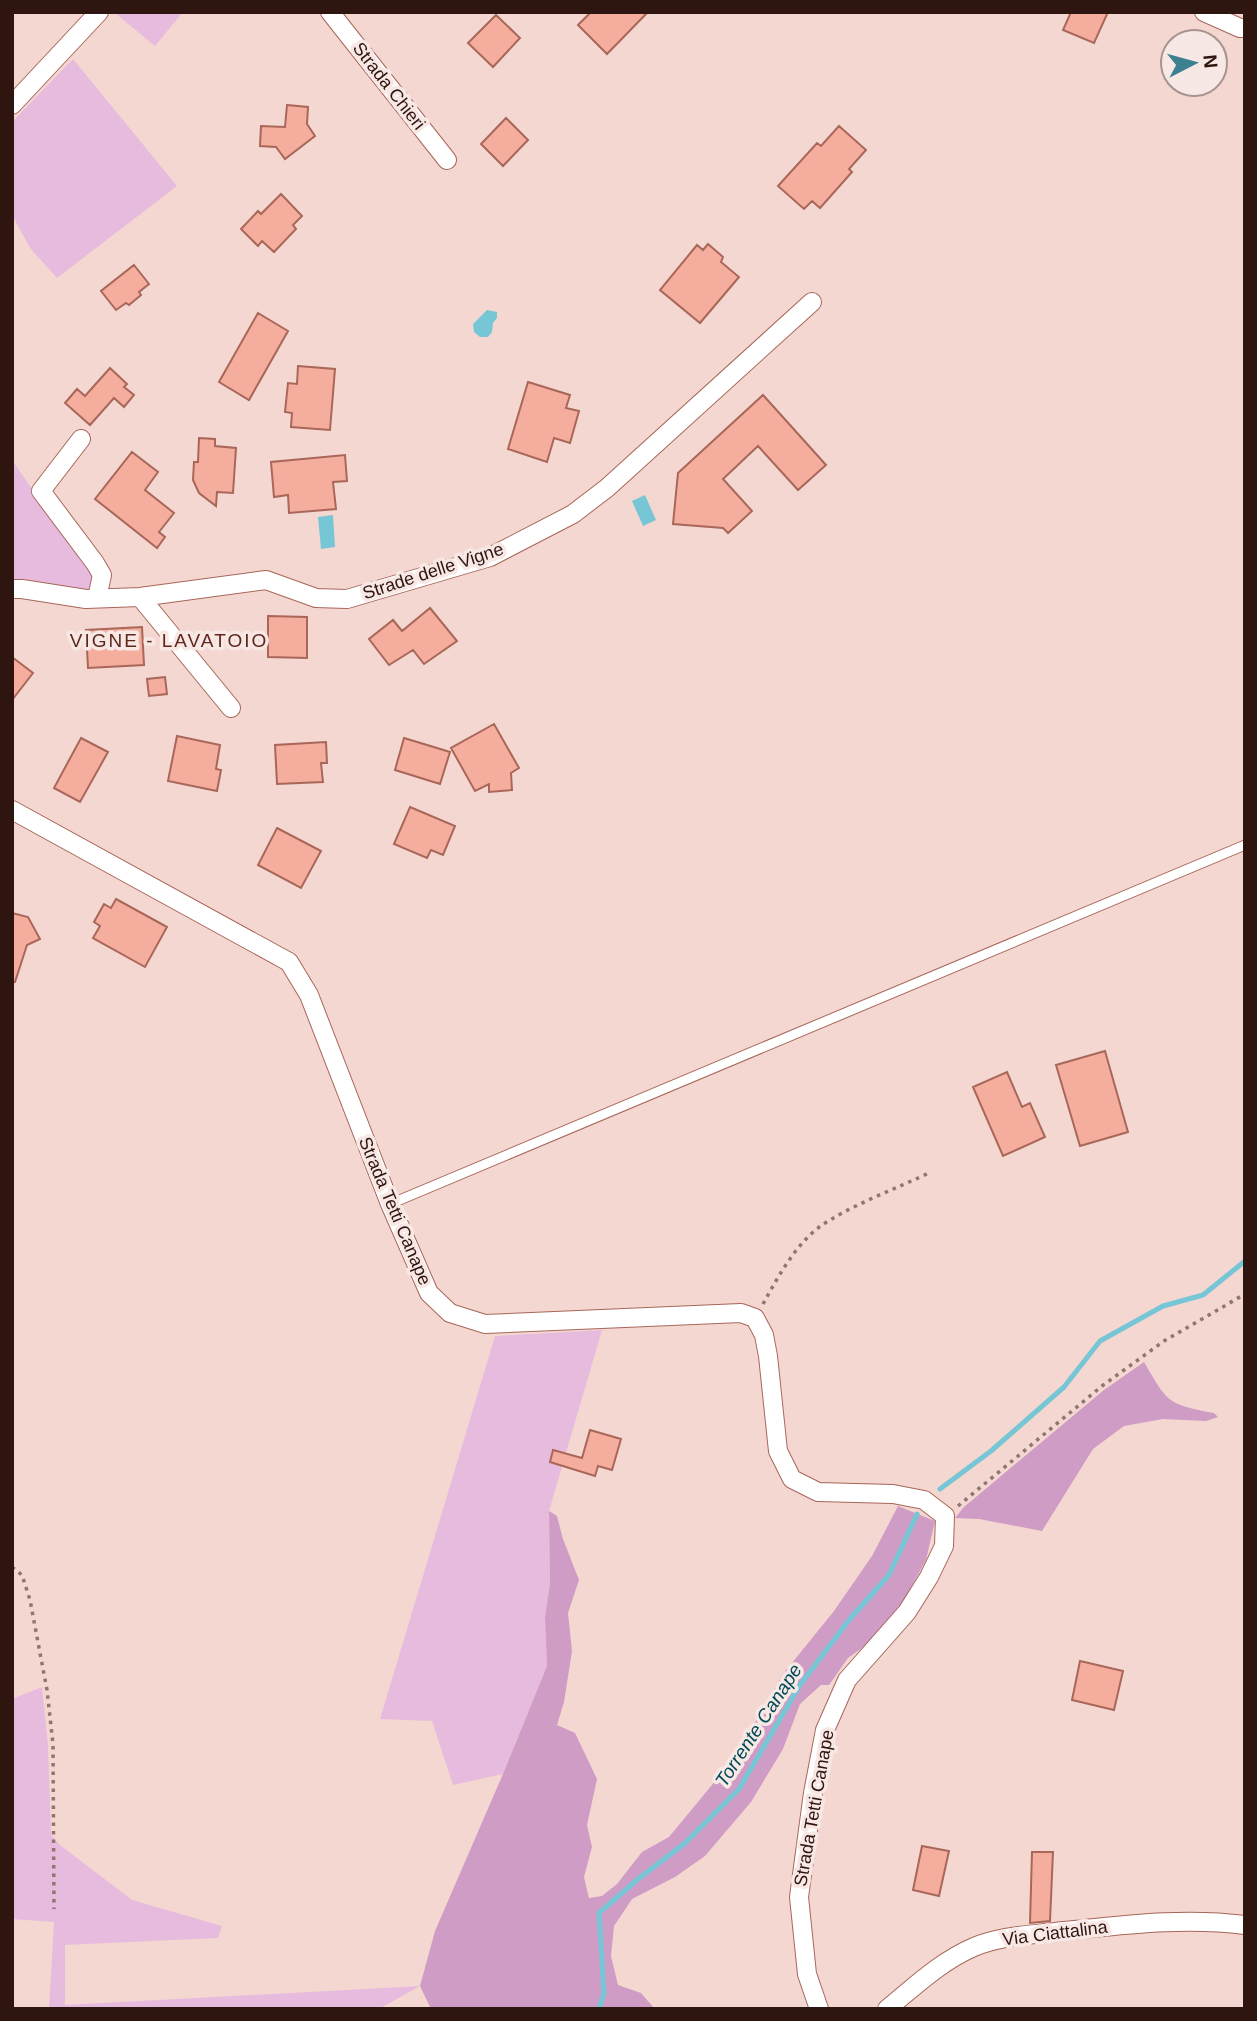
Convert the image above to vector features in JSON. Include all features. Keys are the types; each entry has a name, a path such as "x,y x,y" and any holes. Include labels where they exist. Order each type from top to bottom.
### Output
{"street":[{"path":"12,105 99,12"},
{"name":"Strada Chieri","path":"330,12 447,160"},
{"path":"1204,12 1245,28"},
{"name":"Strade delle Vigne","path":"12,589 97,598 140,597 266,580 316,598 347,599 490,557 573,514 607,488 812,302"},
{"path":"81,439 41,491 102,575 97,598"},
{"path":"140,597 231,708"},
{"name":"Strada Tetti Canape","path":"12,810 289,962 309,995 390,1205 429,1293 450,1313 485,1324 741,1313 755,1318"},
{"path":"755,1318 764,1335 768,1356 779,1451 793,1479 818,1492 893,1494 926,1502 946,1516"},
{"name":"Strada Tetti Canape","path":"819,2009 807,1974 799,1897 825,1730 847,1680 907,1612 929,1577 944,1546 946,1516"},
{"name":"Via Ciattalina","path":"887,2009 948,1960 975,1946 1003,1938 1157,1921 1213,1921 1245,1925"}],"lane":[{"path":"390,1205 1245,845"}],"path":[{"path":"755,1318 785,1265 817,1229 931,1172"},
{"path":"946,1516 1102,1386 1164,1341 1245,1294"},
{"path":"12,1567 22,1575 30,1600 47,1690 53,1744 54,1909"}],"shaded area":[{"path":"183,12 155,46 116,14"},
{"path":"73,59 177,186 57,278 30,248 12,215 12,122"},
{"path":"12,460 94,578 89,590 12,584"},
{"path":"602,1330 549,1511 550,1584 545,1617 547,1666 503,1774 453,1785 432,1721 380,1719 495,1336"},
{"path":"1144,1362 1170,1400 1214,1413 1218,1417 1206,1421 1163,1419 1124,1426 1093,1449 1042,1531 979,1519 955,1518 964,1507 1104,1390"},
{"path":"898,1506 935,1521 926,1560 904,1600 869,1643 848,1658 829,1685 821,1685 800,1704 783,1749 751,1802 705,1856 675,1877 632,1899 614,1926 611,1956 618,1985 641,1993 655,2009 431,2009 420,1986 435,1931 547,1666 545,1617 550,1584 549,1511 557,1516 579,1580 568,1613 572,1651 564,1702 557,1725 575,1733 597,1779 587,1825 592,1847 584,1877 589,1898 602,1896 617,1884 642,1852 669,1837 735,1757 783,1674 834,1611 872,1556"},
{"path":"42,1687 48,1746 51,1835 60,1845 132,1900 222,1926 218,1938 65,1945 65,2005 420,1986 379,2009 49,2009 54,1922 12,1919 12,1699"}],"water":[{"path":"487,310 497,312 497,318 488,337 480,337 474,332 473,324"},
{"path":"645,495 656,520 643,526 632,501"},
{"path":"333,515 335,547 321,549 318,517"}],"building":[{"path":"591,12 648,12 607,54 578,25"},
{"path":"1071,12 1108,12 1094,43 1063,30"},
{"path":"496,15 520,38 493,67 468,43"},
{"path":"287,105 308,107 307,124 315,136 285,159 276,147 260,146 261,126 285,127"},
{"path":"506,118 528,140 503,166 481,144"},
{"path":"839,126 866,150 849,169 852,172 820,208 812,201 804,209 778,186 817,143 821,146"},
{"path":"281,194 302,216 293,225 296,229 274,252 262,241 258,246 241,229 258,211 261,214"},
{"path":"708,244 723,257 721,262 739,277 700,323 660,290 697,245 703,250"},
{"path":"134,265 149,284 129,305 126,303 116,310 101,291"},
{"path":"258,313 288,331 249,400 219,382"},
{"path":"298,366 335,369 330,430 291,427 292,413 285,412 288,383 297,384"},
{"path":"110,368 127,384 124,387 134,395 124,407 114,398 90,425 65,403 77,389 85,396"},
{"path":"528,382 570,395 566,408 579,411 570,443 554,438 547,462 508,449"},
{"path":"763,395 826,465 798,490 758,446 723,479 752,511 728,533 723,528 673,524 678,473"},
{"path":"199,438 215,439 215,446 236,448 233,493 217,492 216,506 199,493 193,480 194,462 198,462"},
{"path":"132,452 158,472 145,490 174,513 159,532 165,537 157,548 95,499"},
{"path":"345,455 347,481 333,482 336,509 289,513 288,495 274,497 271,462"},
{"path":"430,608 457,641 424,664 413,650 389,665 369,639 393,620 402,631"},
{"path":"268,616 307,617 307,658 268,657"},
{"path":"142,627 144,665 88,668 86,630"},
{"path":"12,657 33,673 12,700"},
{"path":"165,677 167,694 149,696 147,679"},
{"path":"494,724 519,768 511,773 512,790 489,792 489,784 475,791 451,748"},
{"path":"177,736 220,745 216,769 221,770 217,791 168,781"},
{"path":"81,738 108,752 80,802 54,788"},
{"path":"404,738 450,752 440,784 395,770"},
{"path":"326,742 327,763 321,763 323,782 277,784 275,745"},
{"path":"410,807 455,826 443,855 431,850 427,858 394,844"},
{"path":"277,828 321,851 301,888 258,865"},
{"path":"116,899 167,927 145,967 93,938 100,926 94,922 104,904 111,908"},
{"path":"12,913 28,917 40,939 27,945 15,982 12,982"},
{"path":"1105,1051 1128,1132 1080,1146 1056,1065"},
{"path":"1007,1072 1022,1107 1030,1103 1045,1137 1003,1156 973,1087"},
{"path":"590,1430 621,1439 612,1470 598,1466 595,1476 550,1462 553,1450 582,1458"},
{"path":"1080,1661 1123,1671 1114,1710 1072,1700"},
{"path":"922,1846 949,1851 939,1896 913,1890"},
{"path":"1032,1852 1053,1852 1050,1921 1030,1923"}],"waterway":[{"name":"Torrente Canape","path":"940,1489 991,1451 1064,1387 1100,1341 1163,1306 1203,1295 1245,1261"},
{"name":"Torrente Canape","path":"599,2009 604,1993 599,1913 684,1844 739,1789 800,1685 849,1620 889,1575 917,1514"}],"district":[{"name":"VIGNE - LAVATOIO","path":"169,640"}]}
